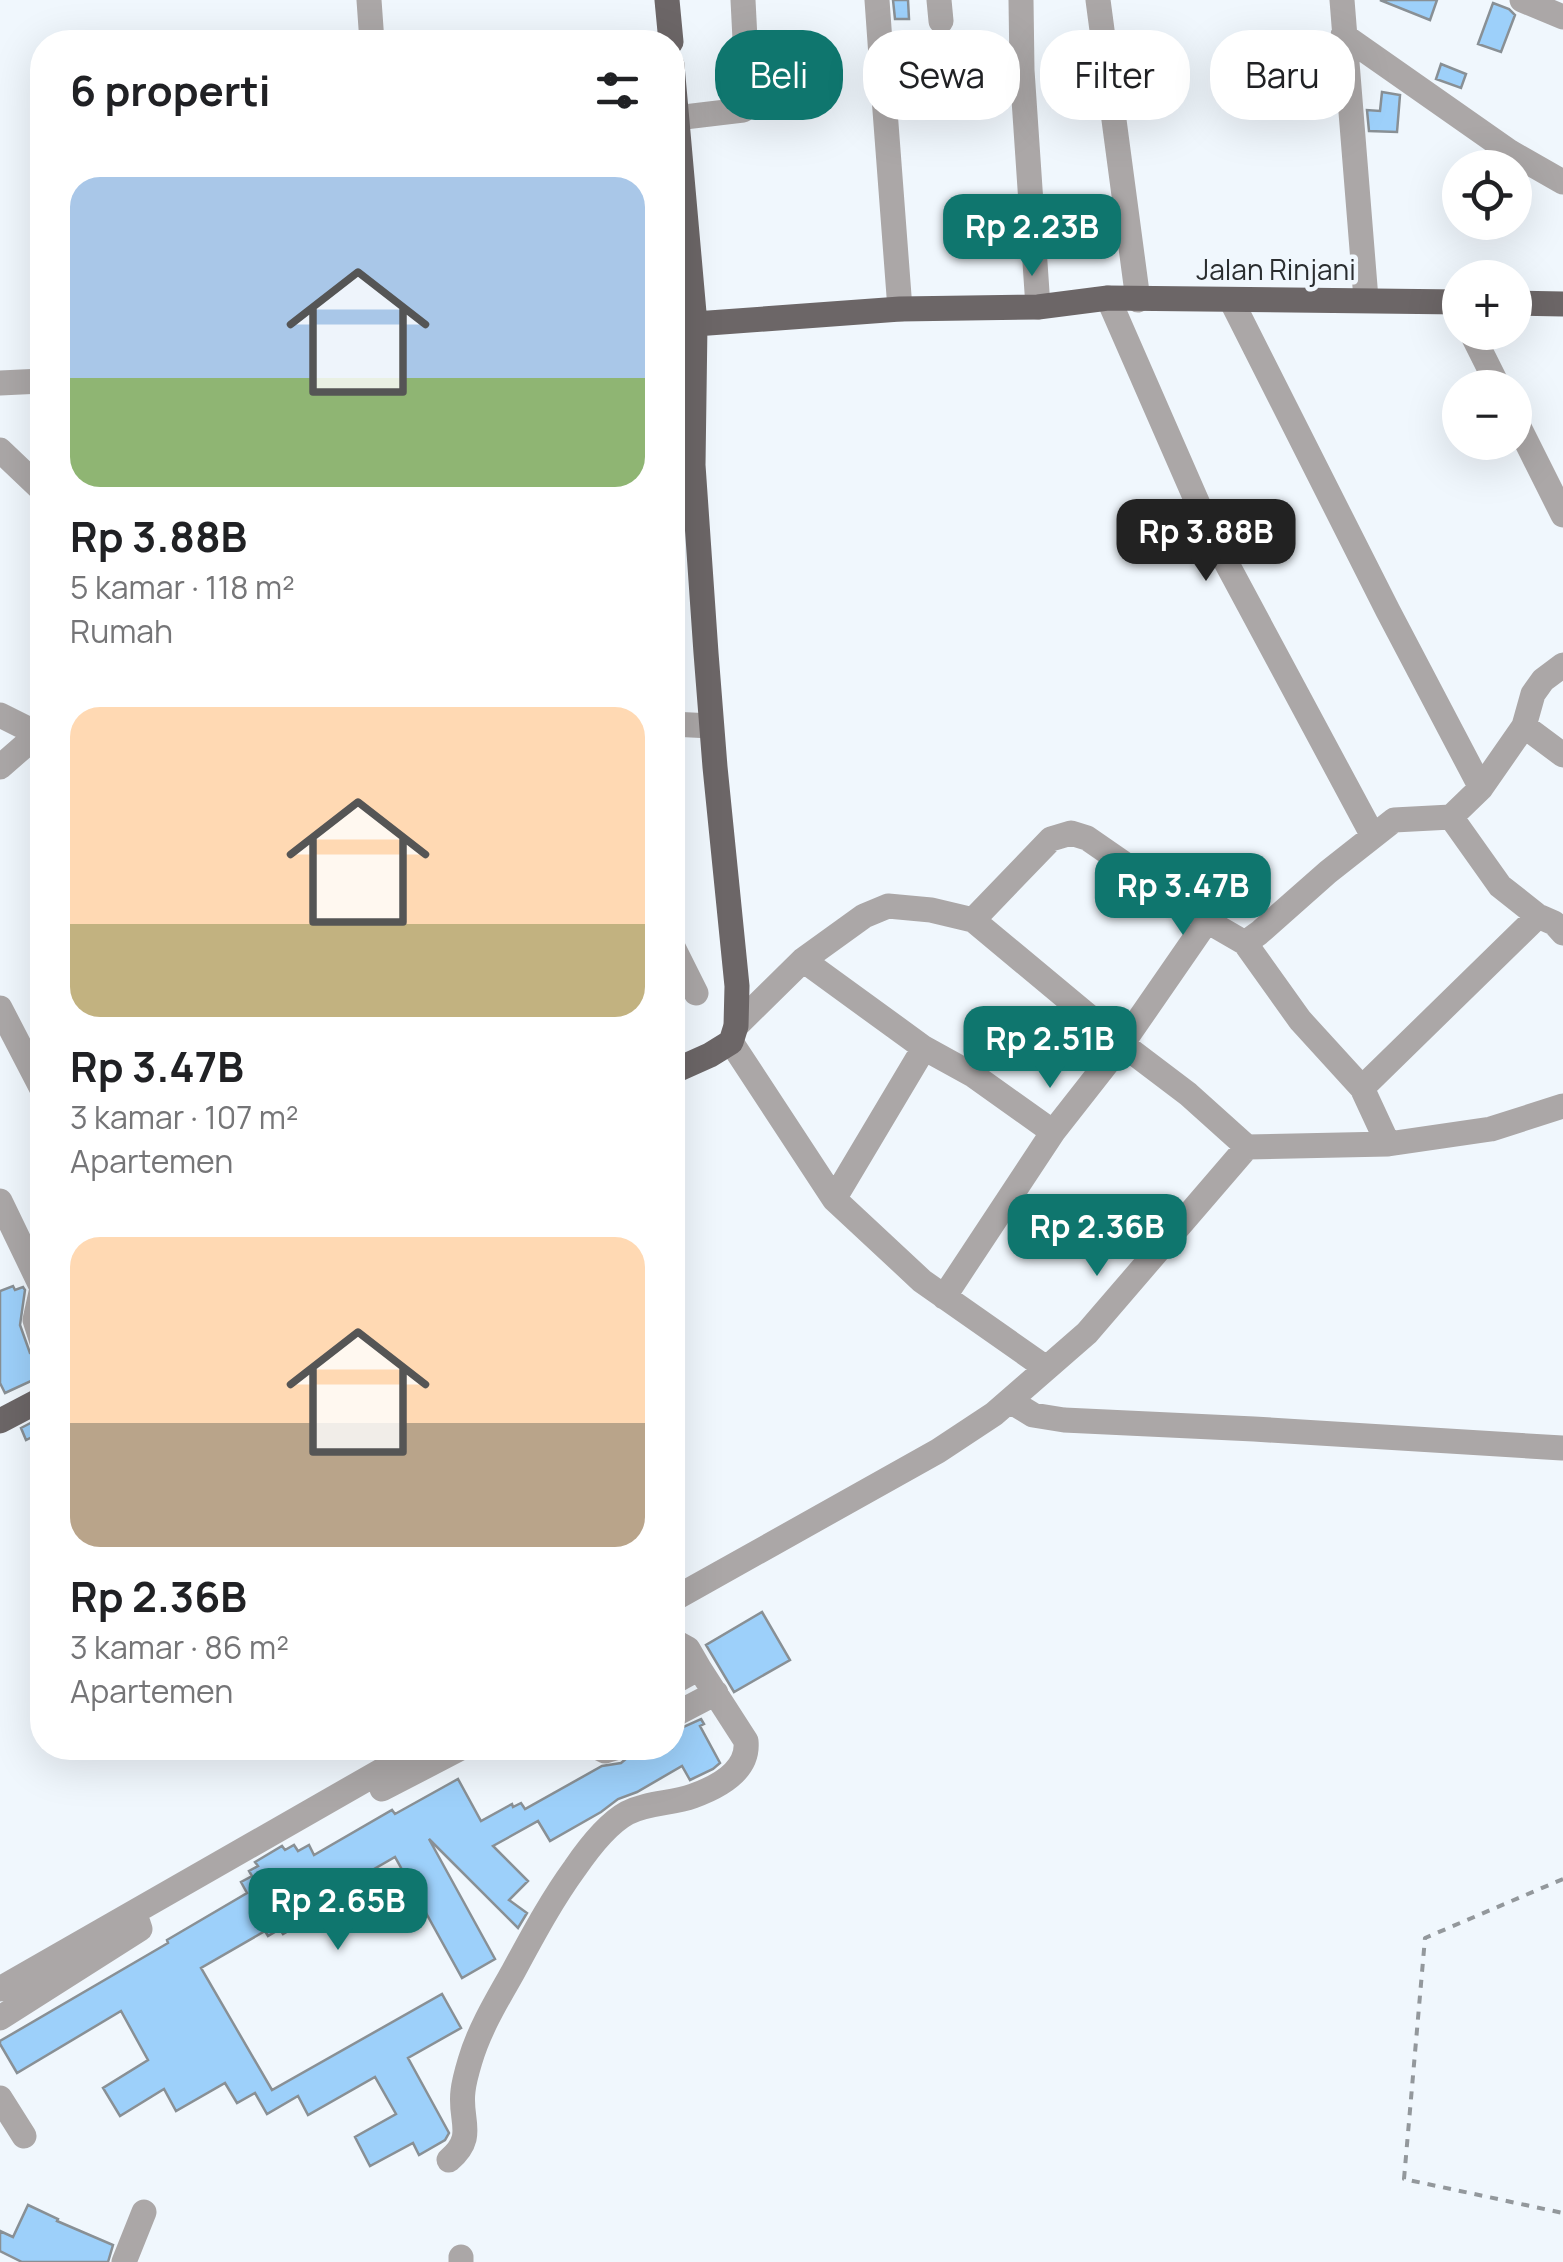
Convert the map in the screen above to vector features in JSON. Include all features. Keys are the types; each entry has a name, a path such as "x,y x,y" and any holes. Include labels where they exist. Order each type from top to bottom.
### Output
{"main road":[{"path":"668,0 670,30"},
{"name":"Jalan Rinjani","path":"685,326 900,309 1038,306 1108,298 1368,299 1442,304"},
{"path":"1532,303 1563,304"},
{"path":"685,341 712,726 737,986 734,1034 710,1055 685,1066"},
{"path":"0,1420 30,1405"}],"street":[{"path":"369,0 371,30"},
{"path":"685,117 743,110 746,106 743,0"},
{"path":"877,0 879,30"},
{"path":"1020,0 1038,306"},
{"path":"1098,0 1138,300"},
{"path":"1342,0 1344,30"},
{"path":"1530,1 1563,17"},
{"path":"1355,43 1510,152 1563,182"},
{"path":"886,120 900,309"},
{"path":"1352,120 1368,299"},
{"path":"1108,298 1212,536 1373,836"},
{"path":"1231,300 1481,788"},
{"path":"0,383 30,382"},
{"path":"0,450 30,479"},
{"path":"1532,453 1563,515"},
{"path":"1245,943 1394,820 1451,817 1481,788 1524,726 1532,694 1563,665"},
{"path":"0,714 30,727"},
{"path":"685,723 712,726"},
{"path":"1524,726 1563,755"},
{"path":"0,767 30,740"},
{"path":"1362,1088 1555,921 1500,886 1451,817"},
{"path":"973,920 1051,839 1071,834 1087,838 1245,943 1300,1020 1362,1088 1388,1144"},
{"path":"1046,1368 922,1282 834,1199 734,1034 803,960 864,916 888,906 931,910 973,920 1188,1094 1247,1147 1388,1144 1491,1129 1563,1106"},
{"path":"944,1297 1053,1132 1122,1044 1207,921"},
{"path":"803,960 924,1048 973,1075 1053,1132"},
{"path":"685,971 696,993"},
{"path":"0,1008 30,1065"},
{"path":"834,1199 924,1048"},
{"path":"685,1583 938,1451 1010,1402 1087,1333 1247,1147"},
{"path":"0,1200 30,1258"},
{"path":"1010,1402 1033,1414 1064,1420 1562,1448"},
{"path":"450,2160 465,2142 462,2091 472,2056 495,2004 576,1866 626,1814 657,1802 691,1798 738,1771 747,1752 746,1741 685,1647"},
{"path":"685,1676 698,1668"},
{"path":"685,1709 716,1693"},
{"path":"0,2018 137,1921 401,1760"},
{"path":"0,1989 137,1921 438,1760"},
{"path":"0,2098 24,2136"},
{"path":"124,2262 144,2212"}],"path":[{"path":"1563,1879 1425,1938 1404,2179 1563,2213"}],"building":[{"path":"893,0 908,0 909,19 895,19"},
{"path":"1380,0 1437,0 1430,20"},
{"path":"1493,3 1515,15 1501,52 1478,44"},
{"path":"1441,64 1466,74 1461,88 1436,79"},
{"path":"1382,92 1400,95 1397,132 1369,131 1367,110 1380,111"},
{"path":"13,1286 15,1290 25,1290 20,1325 30,1353 30,1382 5,1393 0,1383 0,1291"},
{"path":"30,1423 30,1438 26,1440 21,1428"},
{"path":"762,1612 790,1660 734,1692 706,1645"},
{"path":"701,1719 704,1724 700,1726 720,1763 713,1769 690,1780 682,1766 550,1841 538,1821 493,1846 528,1881 509,1900 527,1913 518,1928 429,1839 495,1959 462,1978 395,1857 336,1891 340,1898 329,1907 283,1934 280,1929 268,1936 265,1931 201,1968 272,2090 442,1994 461,2028 408,2058 449,2133 445,2140 419,2155 413,2143 370,2166 355,2137 396,2114 375,2077 308,2115 298,2096 267,2114 255,2093 237,2103 225,2083 176,2111 164,2089 120,2116 103,2088 148,2060 121,2011 17,2073 0,2044 247,1893 241,1882 252,1876 249,1871 258,1866 255,1862 282,1846 285,1850 294,1845 298,1851 309,1845 314,1855 392,1810 395,1814 458,1779 481,1821 512,1804 513,1807 521,1803 525,1809 602,1766 625,1760 685,1760 685,1726"},
{"path":"28,2205 113,2245 108,2262 22,2262 0,2251 0,2231 13,2237"}]}
